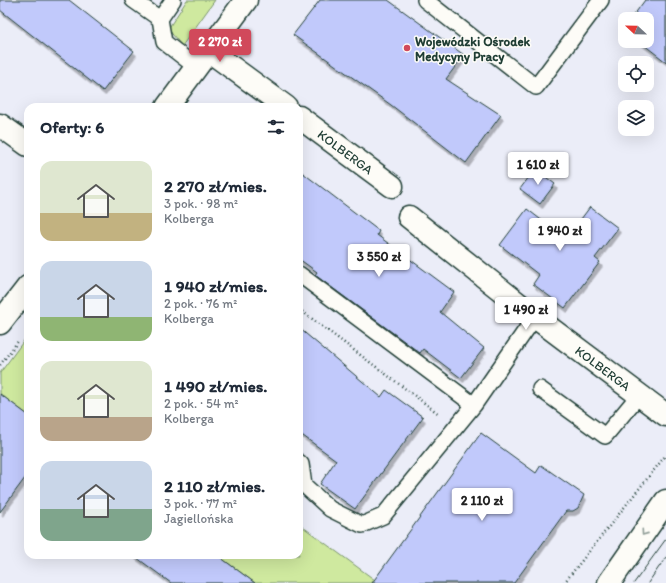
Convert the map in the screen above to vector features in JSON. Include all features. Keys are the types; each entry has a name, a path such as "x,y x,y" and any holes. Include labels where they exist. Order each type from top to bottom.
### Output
{"street":[{"path":"170,103 246,0"},
{"path":"202,58 279,103"},
{"name":"KOLBERGA","path":"303,120 392,186"},
{"path":"0,125 24,142"},
{"name":"KOLBERGA","path":"409,216 535,317 666,415"},
{"path":"0,323 24,292"},
{"path":"609,583 666,501"}],"lane":[{"path":"133,0 160,19"},
{"path":"172,0 160,19 164,42 202,58"},
{"path":"425,0 536,87 601,0"},
{"path":"303,277 474,405"},
{"path":"303,478 304,485 330,509 362,525 383,516 474,405 535,317"},
{"path":"540,389 605,436 639,395"}],"path":[{"path":"303,312 456,427"},
{"path":"0,365 9,353"},
{"path":"564,583 666,455"}],"green space":[{"path":"187,0 215,0 182,46 168,29"},
{"path":"24,340 24,412 0,394 0,373"},
{"path":"303,527 379,583 255,583 222,559 303,559"}],"building":[{"path":"0,0 69,0 134,51 103,91 0,10"},
{"path":"320,0 388,0 464,55 446,79 501,115 466,163 391,105 293,35"},
{"path":"645,0 666,0 666,62 648,48 654,48 654,12 636,12"},
{"path":"535,169 555,184 540,204 520,189"},
{"path":"303,173 379,231 377,235 454,292 440,312 484,348 461,378 423,349 420,353 315,275 317,272 303,262"},
{"path":"590,207 618,228 595,258 600,262 565,308 533,284 539,275 500,245 527,209 566,239"},
{"path":"303,331 381,397 386,390 423,417 355,509 320,484 336,460 303,436"},
{"path":"0,394 24,412 24,479 0,512"},
{"path":"481,433 536,473 541,465 584,495 578,508 573,511 566,511 514,583 372,583"},
{"path":"138,559 222,559 255,583 171,583"}],"tram line":[{"path":"634,583 666,539"},
{"path":"648,583 666,557"}],"place":[{"name":"Wojewódzki Ośrodek Medycyny Pracy","path":"407,48"}]}
